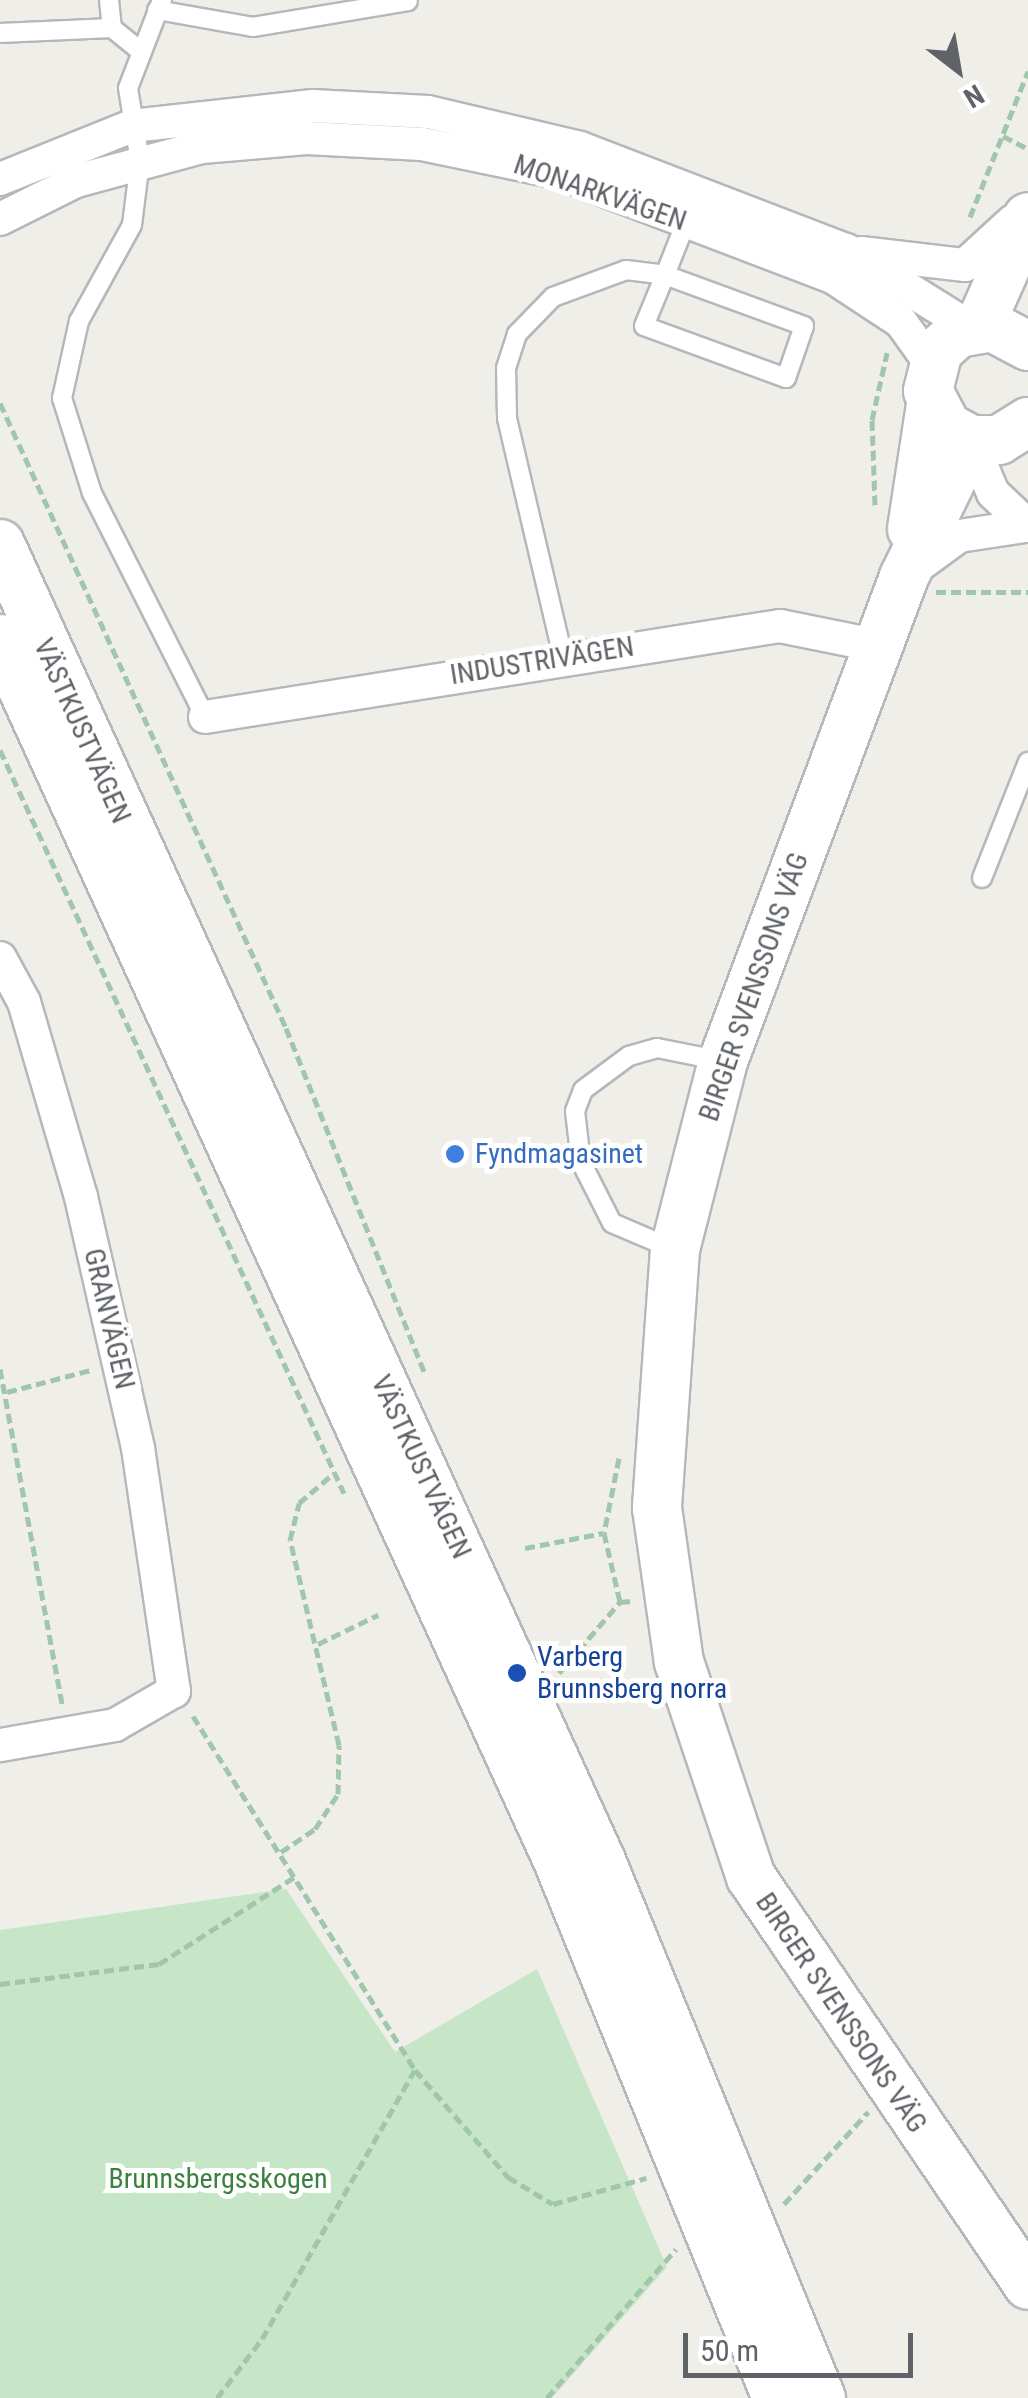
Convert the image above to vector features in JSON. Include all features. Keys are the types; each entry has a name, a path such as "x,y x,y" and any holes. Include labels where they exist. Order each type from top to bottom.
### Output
{"street":[{"name":"MONARKVÄGEN","path":"0,179 132,126 313,106 428,112 580,148 691,208 859,290 901,322 931,384"},
{"name":"MONARKVÄGEN","path":"0,219 140,160 307,138 422,144 557,172 846,250 965,265 989,252 1028,197"},
{"path":"1027,526 994,493 971,440 931,384 975,328 1028,216"},
{"name":"MONARKVÄGEN","path":"846,250 975,328"},
{"path":"975,328 1028,346"},
{"name":"BIRGER SVENSSONS VÄG","path":"904,577 931,384"},
{"path":"971,440 999,440 1028,422"},
{"name":"BIRGER SVENSSONS VÄG","path":"971,440 904,577 723,1061 675,1250 657,1508 679,1662 751,1877 890,2089 1026,2276"},
{"path":"904,577 959,536 1027,526"},
{"name":"VÄSTKUSTVÄGEN","path":"0,544 602,1861 821,2398"},
{"name":"INDUSTRIVÄGEN","path":"205,717 563,657 780,626 879,646"},
{"name":"VÄSTKUSTVÄGEN","path":"0,639 559,1863 777,2398"},
{"name":"GRANVÄGEN","path":"0,958 24,1002 82,1197 119,1364 174,1691"},
{"path":"0,1745 115,1725 174,1691"}],"lane":[{"path":"109,0 112,28"},
{"path":"205,717 92,493 62,398 79,321 132,224 140,160 132,126 138,49 159,5 253,27 408,1"},
{"path":"0,33 112,28 138,49"},
{"path":"563,657 506,418 506,368 517,334 554,297 626,270 665,274 804,326 786,378 644,326 665,274 691,208"},
{"path":"982,878 1028,762"},
{"path":"675,1250 612,1224 581,1162 575,1111 584,1090 629,1056 657,1048 723,1061"}],"path":[{"path":"1002,136 1028,149"},
{"path":"0,403 286,1028 430,1388"},
{"path":"0,750 350,1506"},
{"path":"7,1392 119,1364"},
{"path":"0,1369 68,1733"},
{"path":"281,1852 315,1828 338,1794 339,1745 318,1644 290,1540 299,1503 334,1473"},
{"path":"526,1548 604,1533"},
{"path":"559,1672 620,1602"},
{"path":"318,1644 378,1615"},
{"path":"551,1657 566,1689"},
{"path":"174,1691 281,1852 415,2070 508,2177 553,2204 649,2177"},
{"path":"0,1984 160,1964 296,1876"},
{"path":"217,2398 262,2340 415,2070"},
{"path":"772,2194 778,2209 890,2089"},
{"path":"641,2160 656,2194"},
{"path":"671,2228 682,2256"},
{"path":"548,2398 678,2246"}],"green space":[{"name":"Brunnsbergsskogen","path":"286,1889 395,2052 537,1969 667,2267 552,2398 0,2398 0,1930"}],"place":[{"name":"Fyndmagasinet","path":"455,1154"},
{"name":"Varberg Brunnsberg norra","path":"517,1673"}]}
